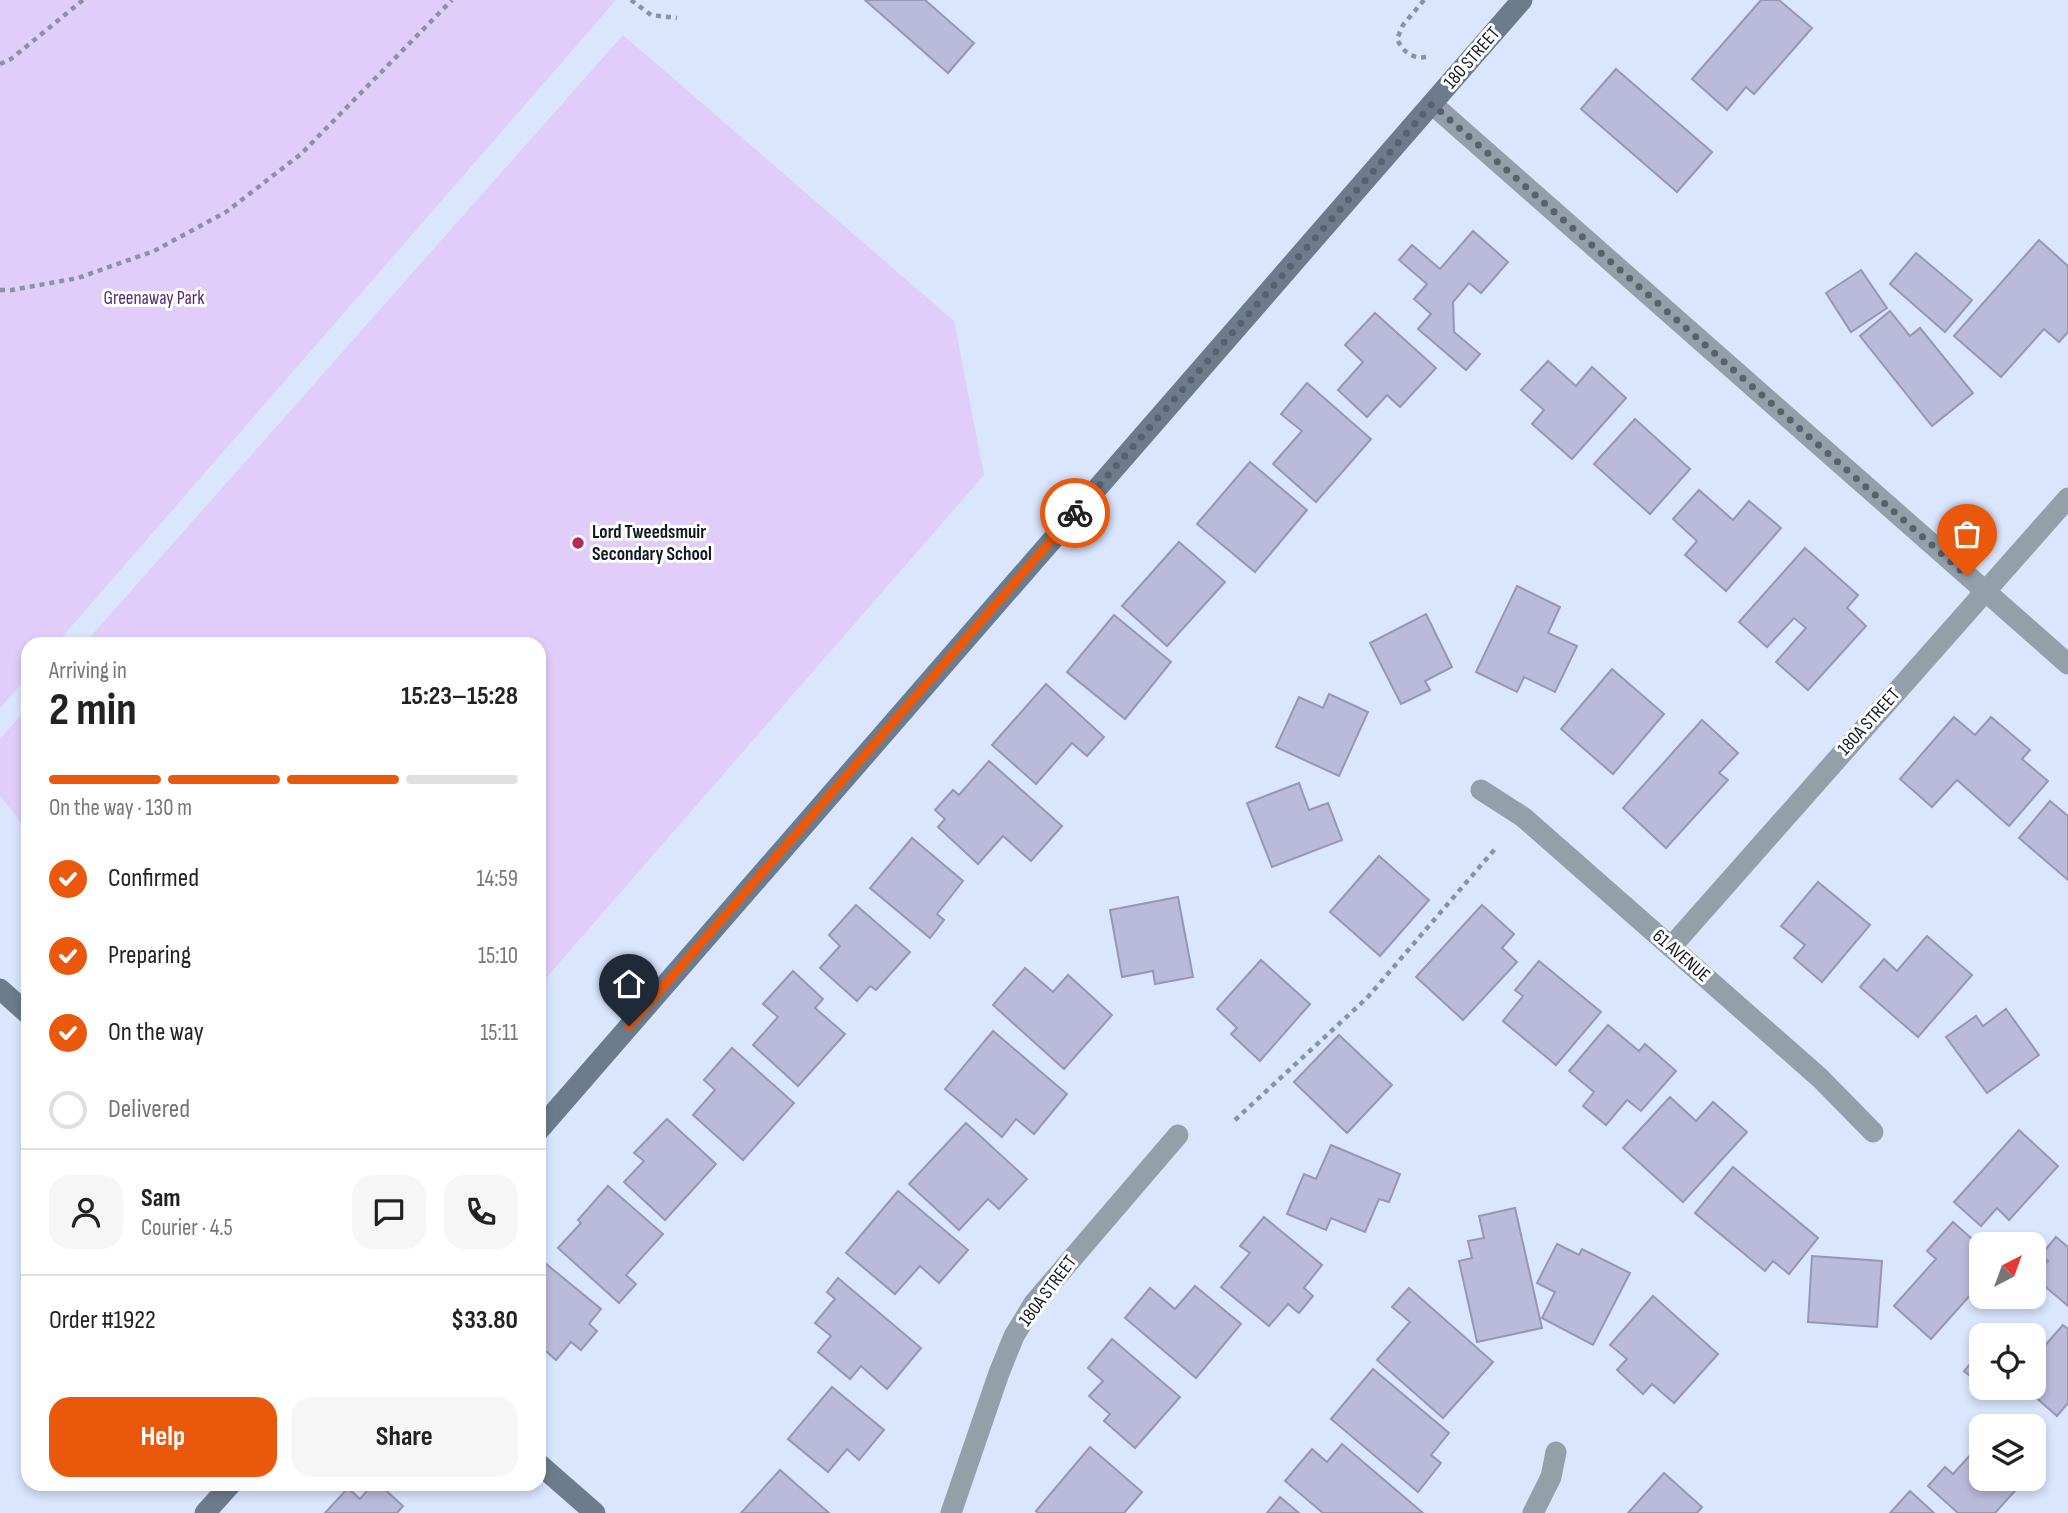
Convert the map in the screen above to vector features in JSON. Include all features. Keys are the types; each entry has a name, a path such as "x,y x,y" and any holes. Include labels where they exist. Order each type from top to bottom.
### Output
{"street":[{"name":"180 STREET","path":"546,1122 1522,0"},
{"path":"1432,104 2068,664"},
{"name":"180A STREET","path":"1671,947 2068,498"},
{"name":"61 AVENUE","path":"1481,790 1522,817 1820,1078 1873,1132"},
{"path":"0,989 21,1008"},
{"name":"180A STREET","path":"951,1513 999,1373 1014,1336 1027,1314 1178,1135"},
{"path":"1533,1513 1551,1477 1556,1452"},
{"path":"546,1470 594,1513"},
{"path":"205,1513 225,1491"}],"path":[{"path":"0,64 12,58 83,0"},
{"path":"0,290 78,278 154,251 226,212 301,155 452,0"},
{"path":"631,0 651,15 677,18"},
{"path":"1424,0 1403,25 1397,39 1407,52 1415,57 1429,56"},
{"path":"1235,1120 1367,998 1495,849"}],"green space":[{"name":"Greenaway Park","path":"0,0 616,0 62,637 21,637 21,684 0,708"},
{"path":"623,35 954,321 984,475 546,978 546,637 90,637"},
{"path":"21,715 21,824 0,795 0,739"}],"building":[{"path":"865,0 925,0 974,43 948,73"},
{"path":"1761,0 1779,0 1812,28 1754,94 1746,87 1727,110 1692,79"},
{"path":"1616,69 1712,152 1677,192 1581,109"},
{"path":"1473,231 1508,262 1481,293 1469,283 1453,302 1454,332 1480,354 1466,370 1418,329 1431,314 1414,299 1427,284 1399,260 1412,245 1440,269"},
{"path":"2039,240 2068,266 2068,332 2059,342 2044,329 2001,377 1954,336"},
{"path":"1916,253 1972,300 1945,332 1890,284"},
{"path":"1861,270 1887,308 1851,332 1826,293"},
{"path":"1890,311 1910,336 1920,328 1973,393 1932,426 1860,336"},
{"path":"1375,313 1436,368 1400,407 1387,395 1367,417 1338,390 1363,362 1345,345"},
{"path":"1548,361 1576,386 1592,367 1626,398 1572,459 1532,424 1544,410 1521,390"},
{"path":"1307,383 1371,439 1316,502 1273,464 1302,431 1281,414"},
{"path":"1635,419 1690,469 1650,514 1594,464"},
{"path":"1250,462 1307,510 1255,572 1197,524"},
{"path":"1699,490 1733,520 1749,501 1781,528 1726,591 1685,555 1697,541 1673,519"},
{"path":"1179,542 1225,582 1167,646 1122,606"},
{"path":"1805,548 1858,595 1847,608 1866,626 1808,690 1776,662 1806,628 1794,618 1767,647 1739,622"},
{"path":"1517,586 1560,607 1548,633 1577,646 1555,692 1524,677 1517,692 1476,672"},
{"path":"1426,614 1452,667 1425,681 1430,690 1401,704 1370,643"},
{"path":"1114,615 1171,662 1125,719 1067,672"},
{"path":"1612,669 1664,714 1613,774 1561,729"},
{"path":"1046,684 1104,737 1087,756 1072,743 1036,784 992,745"},
{"path":"1329,694 1368,712 1339,776 1276,747 1299,697 1323,708"},
{"path":"1954,717 1975,735 1991,717 2030,750 2022,759 2048,781 2009,826 1957,780 1932,807 1900,779"},
{"path":"1702,720 1738,753 1719,773 1728,780 1666,848 1623,808"},
{"path":"989,761 1062,826 1031,861 1003,836 978,864 938,827 945,819 935,810 953,790 959,795"},
{"path":"1299,783 1309,810 1328,803 1342,840 1272,867 1247,803"},
{"path":"2050,801 2068,816 2068,880 2019,838"},
{"path":"912,838 963,881 937,914 944,920 930,938 870,888"},
{"path":"1379,856 1429,900 1380,956 1330,912"},
{"path":"1818,882 1870,925 1822,982 1794,958 1805,945 1781,926"},
{"path":"1178,897 1193,977 1155,984 1153,971 1122,977 1110,910"},
{"path":"856,905 910,952 876,990 870,986 857,1001 820,968 840,946 829,935"},
{"path":"1482,905 1514,934 1502,948 1517,962 1463,1020 1416,977"},
{"path":"1927,936 1972,975 1918,1037 1860,987 1884,959 1897,971"},
{"path":"1261,960 1310,1004 1260,1061 1231,1034 1237,1028 1217,1009"},
{"path":"1539,961 1601,1012 1556,1065 1503,1021 1523,996 1515,990"},
{"path":"1025,968 1053,992 1068,975 1112,1015 1064,1069 993,1005"},
{"path":"793,971 823,999 815,1008 845,1034 798,1086 753,1045 778,1017 763,1004"},
{"path":"2006,1009 2039,1055 1987,1093 1946,1037 1976,1016 1983,1026"},
{"path":"1608,1025 1639,1051 1645,1044 1676,1071 1641,1111 1627,1100 1606,1125 1583,1106 1594,1092 1569,1071"},
{"path":"993,1031 1067,1094 1034,1134 1016,1119 1002,1137 945,1089"},
{"path":"1339,1035 1392,1085 1347,1133 1294,1082"},
{"path":"732,1048 794,1103 743,1160 693,1115 715,1090 704,1080"},
{"path":"1670,1097 1696,1121 1713,1102 1747,1132 1683,1202 1623,1148"},
{"path":"667,1119 716,1164 665,1220 624,1182 644,1161 634,1153"},
{"path":"966,1123 1027,1179 999,1209 988,1199 959,1230 909,1184"},
{"path":"2019,1130 2058,1166 2009,1220 1997,1208 1981,1226 1954,1202"},
{"path":"1331,1145 1400,1174 1389,1202 1379,1199 1365,1232 1331,1218 1326,1230 1287,1214 1304,1174 1316,1179"},
{"path":"1733,1167 1818,1238 1789,1274 1773,1261 1765,1271 1695,1213"},
{"path":"608,1186 663,1234 626,1275 636,1284 619,1303 558,1248 581,1223 578,1220"},
{"path":"898,1191 968,1250 939,1283 920,1266 895,1294 846,1253"},
{"path":"1515,1208 1542,1328 1477,1342 1459,1261 1472,1258 1468,1241 1484,1238 1479,1216"},
{"path":"1264,1217 1322,1265 1304,1288 1313,1296 1299,1313 1288,1304 1269,1326 1221,1287 1250,1253 1240,1246"},
{"path":"1953,1222 1969,1236 1969,1296 1931,1339 1894,1306 1936,1259 1927,1251"},
{"path":"2056,1237 2068,1247 2068,1306 2046,1287 2046,1249"},
{"path":"1557,1244 1579,1255 1582,1249 1630,1273 1593,1345 1542,1318 1555,1292 1537,1283"},
{"path":"1812,1256 1882,1261 1877,1327 1808,1322"},
{"path":"546,1264 601,1309 589,1324 597,1331 581,1350 571,1342 556,1360 546,1351"},
{"path":"838,1278 921,1348 887,1389 861,1366 850,1379 818,1352 831,1336 815,1323 835,1299 827,1292"},
{"path":"1195,1286 1241,1324 1196,1378 1125,1318 1150,1288 1175,1309"},
{"path":"1409,1288 1493,1362 1443,1418 1377,1360 1410,1322 1392,1307"},
{"path":"1653,1296 1718,1354 1674,1403 1652,1384 1643,1394 1617,1370 1627,1359 1610,1345"},
{"path":"2063,1325 2068,1329 2068,1403 2057,1416 2039,1400 2046,1400 2046,1344"},
{"path":"1112,1339 1180,1397 1135,1448 1104,1421 1110,1414 1089,1396 1103,1381 1088,1368"},
{"path":"1373,1369 1449,1433 1431,1455 1441,1463 1418,1492 1331,1419"},
{"path":"832,1387 884,1430 859,1460 847,1449 828,1472 788,1439"},
{"path":"1342,1444 1423,1513 1323,1513 1285,1481 1312,1449 1327,1462"},
{"path":"1090,1447 1142,1492 1124,1513 1038,1513 1036,1511"},
{"path":"1969,1456 1969,1491 2015,1491 1995,1513 1958,1513 1928,1486 1945,1467 1953,1474"},
{"path":"780,1470 829,1513 741,1513"},
{"path":"1664,1473 1702,1507 1697,1513 1628,1513"},
{"path":"345,1491 351,1491 360,1499 367,1491 387,1491 403,1506 397,1513 325,1513"},
{"path":"1910,1491 1934,1513 1890,1513"},
{"path":"1280,1497 1299,1513 1267,1513"}],"way so far":[{"path":"1075,513 1432,104 1967,576"}],"place":[{"name":"Lord Tweedsmuir Secondary School","path":"578,543"}],"route":[{"path":"629,1026 1075,513"}]}
